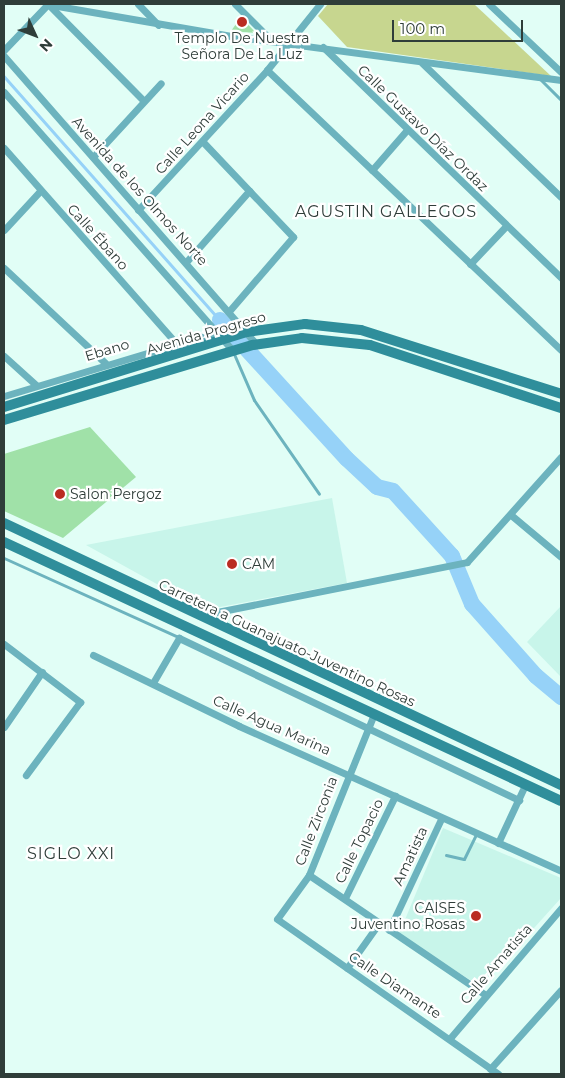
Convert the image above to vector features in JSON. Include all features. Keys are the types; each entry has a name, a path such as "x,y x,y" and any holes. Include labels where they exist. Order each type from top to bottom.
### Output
{"main road":[{"name":"Avenida Progreso","path":"4,407 246,333 306,324 343,327 561,393"},
{"name":"Avenida Progreso","path":"4,420 235,350 302,338 352,341 558,407"},
{"path":"558,407 561,393"},
{"path":"44,395 48,407"},
{"name":"Carretera a Guanajuato-Juventino Rosas","path":"4,523 196,616 561,785"},
{"name":"Carretera a Guanajuato-Juventino Rosas","path":"4,542 561,801"}],"street":[{"path":"47,4 158,25 269,38 422,63 561,80"},
{"path":"4,50 47,4"},
{"path":"47,4 144,101"},
{"path":"138,4 158,25"},
{"path":"235,4 269,38"},
{"name":"Calle Leona Vicario","path":"138,210 203,142 267,70 320,4"},
{"path":"489,4 561,72"},
{"name":"Calle Gustavo Díaz Ordaz","path":"323,47 406,131 561,278"},
{"name":"Avenida de los Olmos Norte","path":"4,56 138,210 187,261 230,310 255,345"},
{"path":"422,63 561,197"},
{"path":"267,70 561,350"},
{"path":"93,157 161,82"},
{"path":"4,92 235,350"},
{"path":"372,170 406,131"},
{"path":"203,142 294,239 230,310"},
{"name":"Calle Ébano","path":"4,148 175,342"},
{"path":"4,230 40,191"},
{"path":"187,261 249,191"},
{"path":"470,264 506,226"},
{"path":"4,268 105,363"},
{"name":"Ebano","path":"4,396 175,342 218,332"},
{"path":"4,356 36,385"},
{"path":"196,616 446,570 466,563 561,457"},
{"path":"555,464 561,470"},
{"path":"511,515 561,557"},
{"path":"154,681 179,638 369,725 519,800"},
{"path":"4,644 76,697 81,706 26,775"},
{"name":"Calle Agua Marina","path":"93,655 154,681 238,726 348,772 441,819 561,871"},
{"path":"4,727 42,672"},
{"name":"Calle Zirconia","path":"277,919 309,875 348,772 374,714"},
{"path":"498,843 525,785"},
{"name":"Calle Topacio","path":"345,898 395,796"},
{"name":"Amatista","path":"388,930 441,819"},
{"path":"309,875 484,994"},
{"name":"Calle Amatista","path":"451,1037 484,994 561,908"},
{"name":"Calle Diamante","path":"277,919 451,1037 498,1074"},
{"path":"347,968 379,923"},
{"path":"490,1069 561,990"}],"lane":[{"path":"539,78 561,100"},
{"path":"235,350 254,400 319,494"},
{"path":"4,558 179,638"},
{"path":"446,855 464,860 476,834"}],"shaded area":[{"name":"CAM","path":"332,498 347,583 204,610 86,545"},
{"path":"561,606 561,677 527,642"},
{"name":"CAISES Juventino Rosas","path":"443,828 561,878 561,898 481,987 399,934"}],"green space":[{"path":"328,4 474,4 551,76 347,47 318,16"}],"building":[{"name":"Templo De Nuestra Señora De La Luz","path":"241,17 256,33 231,31"},
{"name":"Salon Pergoz","path":"90,427 136,477 63,538 4,511 4,454"}],"waterway":[{"path":"4,76 220,320"},
{"path":"220,320 347,459 377,487 393,491 452,556 472,604 536,676 561,697"}],"place":[{"name":"Templo De Nuestra Señora De La Luz","path":"242,22"},
{"name":"Salon Pergoz","path":"60,494"},
{"name":"CAM","path":"232,564"},
{"name":"CAISES Juventino Rosas","path":"476,916"}],"district":[{"name":"AGUSTIN GALLEGOS","path":"386,212"},
{"name":"SIGLO XXI","path":"71,854"}]}
